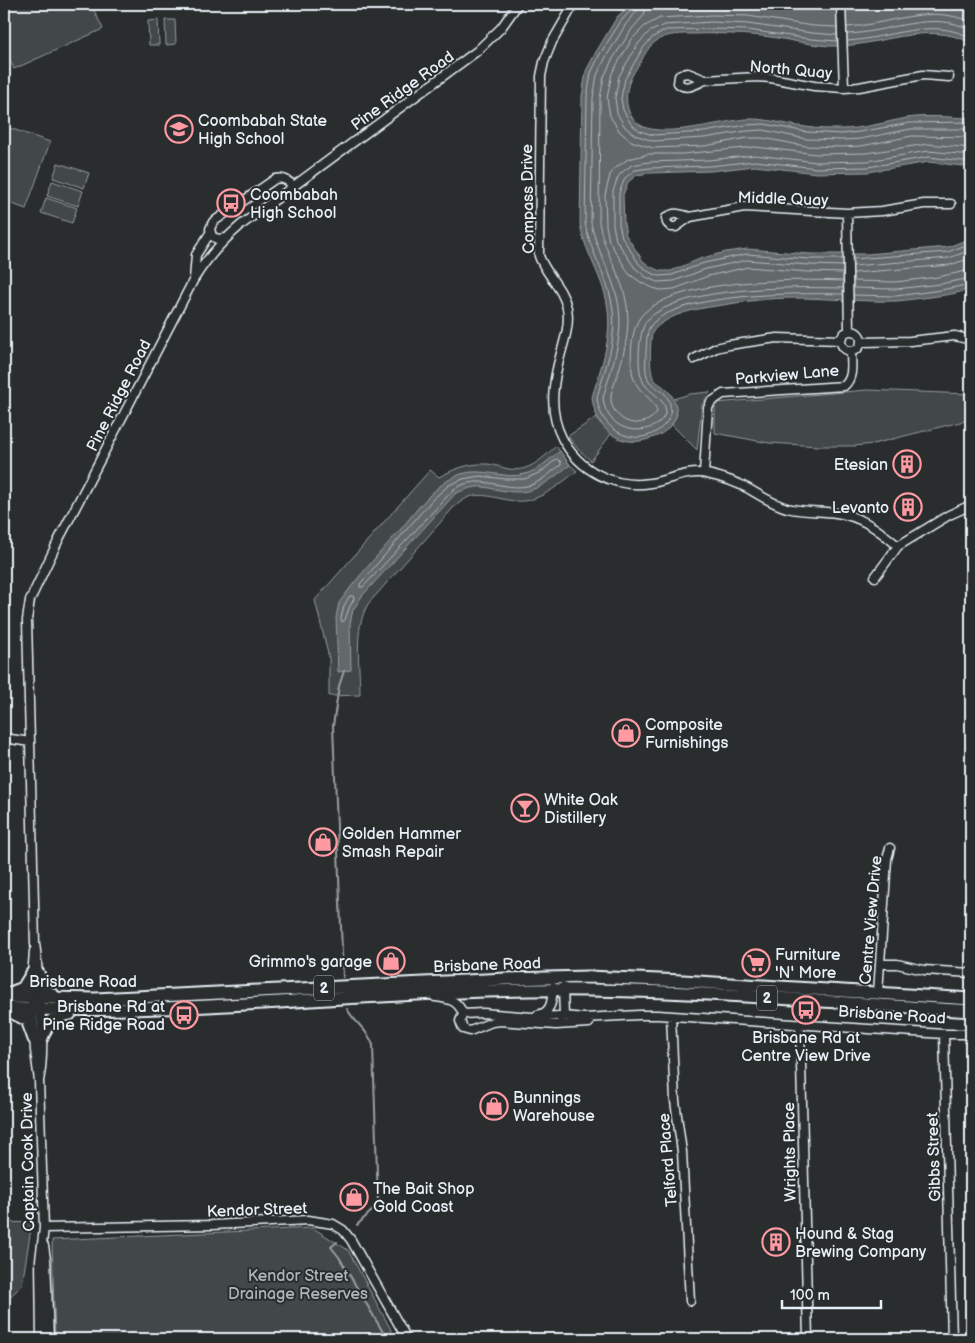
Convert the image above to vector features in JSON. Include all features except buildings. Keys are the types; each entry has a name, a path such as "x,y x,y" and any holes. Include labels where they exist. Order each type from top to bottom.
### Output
{"highway":[{"path":"4,996 22,989 35,973 45,988 58,999"},
{"name":"Brisbane Road","path":"4,1008 58,999 103,999 488,980 971,1011"},
{"name":"Brisbane Road","path":"4,996 36,1004 89,1010 424,994 558,984 649,980 971,999"},
{"path":"4,1008 27,1020 38,1038 54,1018 89,1010"}],"street":[{"name":"Pine Ridge Road","path":"36,1004 27,620 30,600 58,541 194,279 206,261 226,238 477,51 501,28 518,4"},
{"name":"Compass Drive","path":"574,4 552,42 544,62 540,90 539,256 543,266 563,295 568,310 568,324 554,380 553,399 555,419 562,438 570,451 582,464 604,478 621,484 652,483 683,475 704,473 734,482 786,508 807,512 835,512 852,515 873,526 898,546"},
{"name":"North Quay","path":"841,4 844,88"},
{"name":"North Quay","path":"705,80 771,78 814,86 844,88 923,75 949,77"},
{"path":"194,279 196,255 210,232 213,222 275,178 288,180 294,186"},
{"name":"Middle Quay","path":"690,217 744,207 847,213 882,211 924,204 951,204"},
{"name":"Middle Quay","path":"847,213 850,330"},
{"path":"210,232 217,239 226,238"},
{"path":"850,330 858,333 862,342 858,349 851,351 843,348 841,340 843,334 850,330"},
{"path":"862,342 955,336 971,340"},
{"path":"694,359 722,346 777,338 841,340"},
{"name":"Parkview Lane","path":"704,473 708,408 716,397 723,394 844,386 849,382 852,375 851,351"},
{"path":"875,577 898,546 949,515 971,505"},
{"path":"4,738 30,742"},
{"name":"Centre View Drive","path":"878,993 887,859 890,848"},
{"path":"880,964 897,964 924,970 971,973"},
{"path":"463,1014 541,1014 547,1012 558,984"},
{"path":"558,984 564,1016"},
{"path":"424,994 452,1000 459,1005 463,1014 460,1021 463,1029 466,1030 474,1030 496,1021 551,1025 590,1022 601,1018"},
{"name":"Captain Cook Drive","path":"36,1004 42,1068 39,1081 44,1228 40,1260 41,1339"},
{"name":"Brisbane Road","path":"601,1018 639,1014 944,1034 971,1034"},
{"path":"520,1015 532,1017 601,1018"},
{"path":"551,1025 564,1016"},
{"name":"Telford Place","path":"671,1016 675,1101 682,1152 690,1301"},
{"name":"Wrights Place","path":"800,1024 808,1339"},
{"name":"Gibbs Street","path":"944,1034 952,1339"},
{"name":"Kendor Street","path":"44,1228 308,1220 333,1224 343,1230 351,1240 407,1339"},
{"name":"Captain Cook Drive","path":"43,1242 46,1259 49,1339"}],"green space":[{"path":"4,4 91,4 103,29 14,69 4,46"},
{"path":"158,20 159,45 149,45 148,21"},
{"path":"165,20 175,20 176,44 166,45"},
{"path":"4,126 50,142 26,209 4,201"},
{"path":"58,163 89,173 84,188 53,178"},
{"path":"52,181 83,191 78,206 47,196"},
{"path":"46,198 77,208 72,223 41,213"},
{"path":"867,390 970,394 968,420 873,444 854,446 769,443 715,433 715,403"},
{"path":"710,392 702,405 697,450 672,425 677,414 673,399 690,394"},
{"path":"597,417 599,422 611,434 591,461 568,436"},
{"path":"556,446 570,465 577,471 546,493 524,501 480,495 465,499 454,507 368,604 363,614 359,636 360,695 329,696 329,658 315,600 430,470 439,477 456,469 474,464 490,464 516,470 523,469 535,463"},
{"path":"32,1222 22,1285 4,1303 4,1223"},
{"name":"Kendor Street Drainage Reserves","path":"313,1228 348,1250 396,1339 55,1339 52,1240"}],"water":[{"path":"630,4 971,4 971,43 954,36 937,34 919,34 866,43 830,46 743,34 685,34 669,36 659,39 648,49 631,78 627,89 627,101 633,118 642,126 664,130 678,130 747,119 814,128 849,129 915,117 971,117 971,167 929,162 868,172 817,173 755,166 711,171 650,173 637,175 628,182 623,195 626,235 643,261 660,271 671,271 702,258 747,249 810,254 867,254 948,247 971,238 971,288 951,294 897,301 807,298 768,299 707,307 676,316 662,323 653,331 650,357 654,379 669,392 673,399 676,407 675,419 671,426 662,433 640,441 620,439 611,434 598,419 592,397 601,368 609,328 606,300 602,285 587,248 580,224 582,96 586,71 617,17"},
{"path":"560,451 570,465 539,487 528,491 515,492 479,487 469,488 456,493 362,596 353,610 350,623 351,670 338,672 336,617 339,603 362,573 435,490 452,478 469,472 510,476 525,474 539,468"}],"waterway":[{"path":"343,977 333,726 339,686 344,671"},
{"path":"347,1009 368,1035 373,1045 378,1205 357,1225"},
{"path":"337,1242 331,1247 339,1257 387,1339"}],"place":[{"name":"Coombabah State High School","path":"179,129"},
{"name":"Coombabah High School","path":"231,203"},
{"name":"Etesian","path":"907,464"},
{"name":"Levanto","path":"908,507"},
{"name":"Composite Furnishings","path":"626,733"},
{"name":"White Oak Distillery","path":"525,808"},
{"name":"Golden Hammer Smash Repair","path":"323,842"},
{"name":"Grimmo's garage","path":"391,961"},
{"name":"Furniture 'N' More","path":"756,963"},
{"name":"Brisbane Rd at Centre View Drive","path":"806,1010"},
{"name":"Brisbane Rd at Pine Ridge Road","path":"184,1015"},
{"name":"Bunnings Warehouse","path":"494,1106"},
{"name":"The Bait Shop Gold Coast","path":"354,1197"},
{"name":"Hound & Stag Brewing Company","path":"776,1242"}]}
